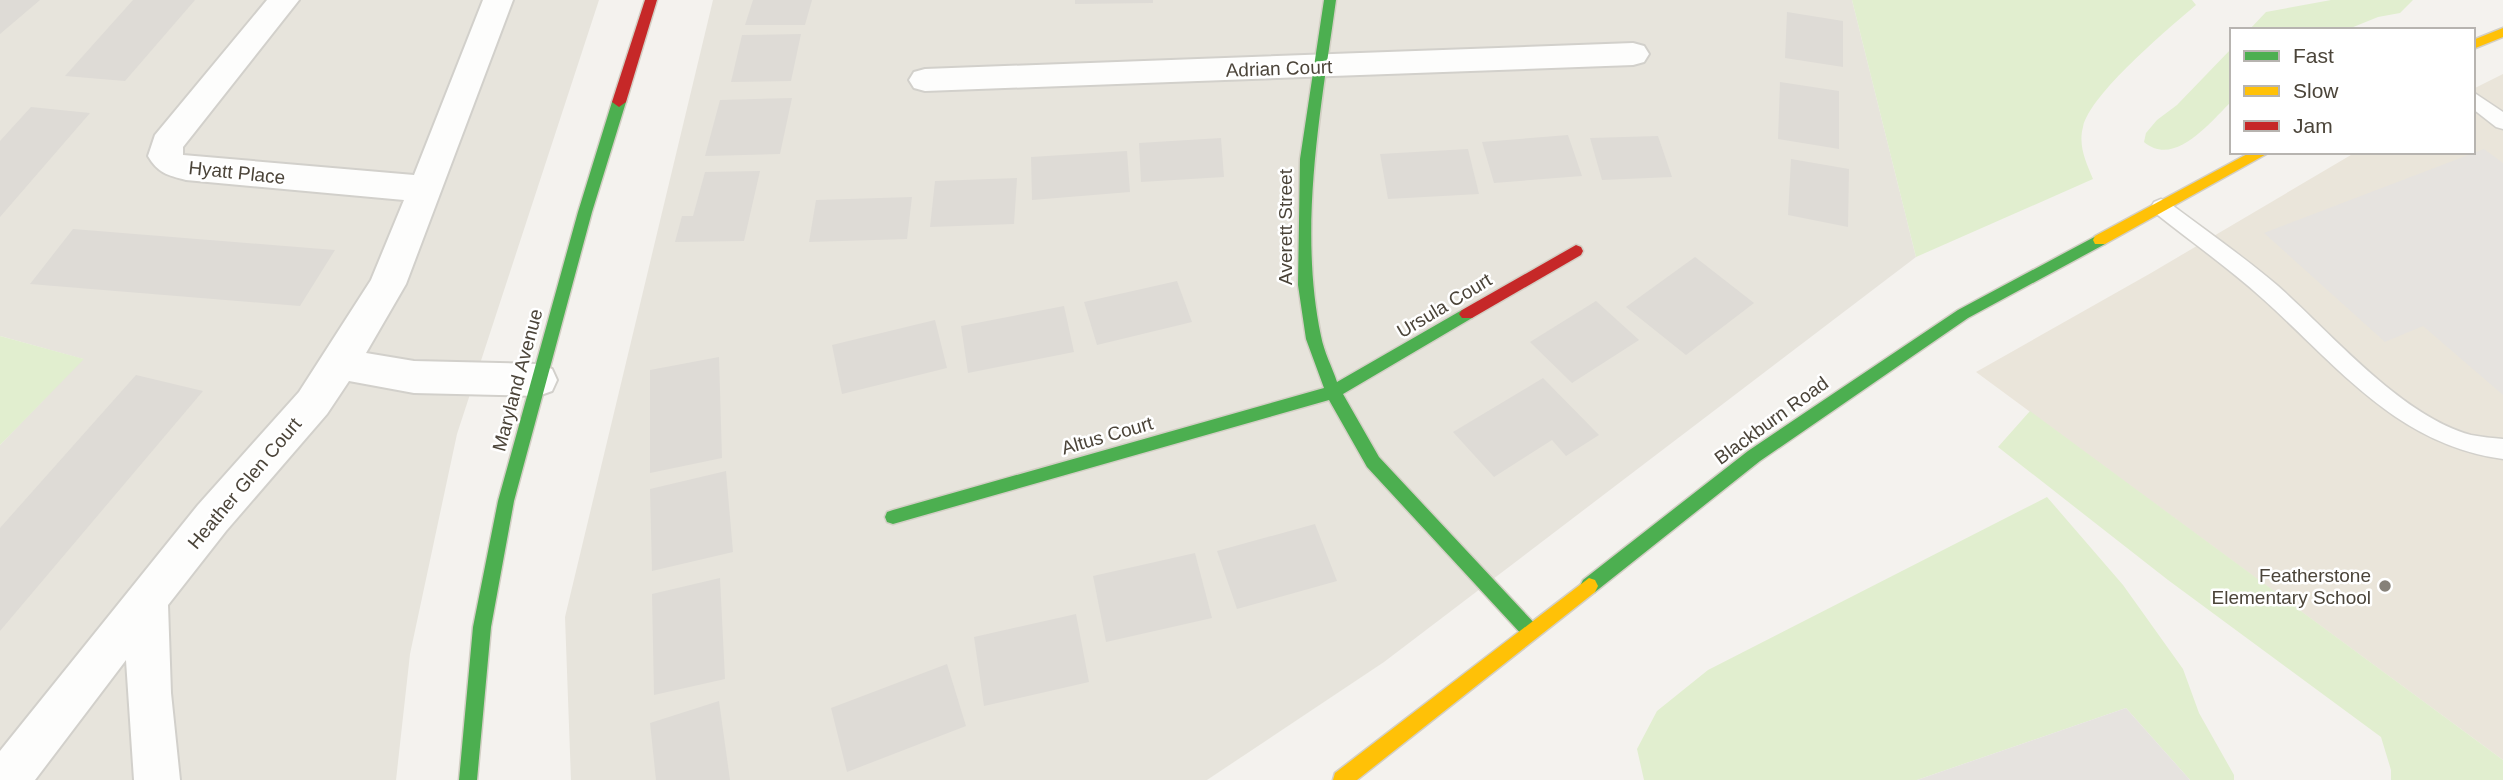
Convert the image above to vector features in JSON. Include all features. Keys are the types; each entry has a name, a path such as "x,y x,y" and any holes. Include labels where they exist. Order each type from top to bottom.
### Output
{"street":[{"name":"Hyatt Place","path":"284,0 167,144 165,156 171,164 187,168 426,189"},
{"path":"498,0 388,284 340,364 414,377 538,380"},
{"name":"Maryland Avenue","path":"468,780 482,627 506,501 585,212 651,0"},
{"name":"Averett Street","path":"1329,0 1307,159 1305,285 1314,338 1333,393 1373,462 1530,631"},
{"path":"2475,44 2503,32"},
{"name":"Adrian Court","path":"925,79 1633,54"},
{"name":"Blackburn Road","path":"1342,780 1754,456 1899,356 1963,314 2259,154"},
{"name":"Ursula Court","path":"1333,393 1576,251"},
{"name":"Heather Glen Court","path":"6,780 212,518 313,402 340,364"},
{"name":"Altus Court","path":"893,517 1333,393"},
{"path":"147,600 149,693 157,780"}],"lane":[{"path":"2475,101 2503,122"},
{"path":"2161,207 2268,290 2395,405 2422,424 2452,438 2473,446 2503,449"}],"shaded area":[{"path":"0,0 599,0 457,434 410,654 396,780 0,780 0,445 83,359 0,336"},
{"path":"713,0 1852,0 1916,257 1384,662 1207,780 571,780 565,617"},
{"name":"Featherstone Elementary School","path":"2503,74 2503,760 1976,372 2353,154 2475,154 2475,88"},
{"path":"2484,149 2503,163 2503,395 2423,326 2385,342 2264,233"},
{"path":"2126,708 2190,780 1917,780"}],"green space":[{"path":"1852,0 2192,0 2196,5 2114,80 2089,113 2081,141 2093,179 1916,257"},
{"path":"2331,0 2413,0 2400,13 2378,17 2351,28 2251,28 2266,12"},
{"path":"2230,50 2230,103 2203,130 2180,146 2168,150 2156,149 2144,142 2146,133 2157,120 2177,105"},
{"path":"0,336 84,359 0,445"},
{"path":"2030,411 2503,760 2503,780 2391,780 2391,770 2381,737 2168,580 1998,447"},
{"path":"2047,497 2123,585 2183,669 2199,713 2234,775 2234,780 2190,780 2126,708 1917,780 1644,780 1637,749 1657,711 1708,670"}],"building":[{"path":"0,0 40,0 0,34"},
{"path":"133,0 195,0 125,81 65,76"},
{"path":"753,0 812,0 805,25 745,25"},
{"path":"1075,0 1153,0 1153,3 1075,4"},
{"path":"1787,12 1843,21 1843,67 1785,58"},
{"path":"801,34 791,81 731,82 742,35"},
{"path":"1780,82 1839,91 1839,149 1778,139"},
{"path":"792,98 780,154 705,156 720,100"},
{"path":"31,107 90,113 0,217 0,141"},
{"path":"1568,135 1582,176 1494,183 1482,142"},
{"path":"1658,136 1672,177 1602,180 1590,138"},
{"path":"1221,138 1224,177 1141,182 1139,143"},
{"path":"1468,149 1479,194 1388,199 1380,154"},
{"path":"1127,151 1130,192 1032,200 1031,157"},
{"path":"1791,159 1849,169 1848,227 1788,215"},
{"path":"760,171 744,241 675,242 682,216 693,216 705,172"},
{"path":"1017,178 1014,224 930,227 935,181"},
{"path":"912,197 907,239 809,242 816,200"},
{"path":"73,229 335,250 300,306 30,284"},
{"path":"1695,257 1754,303 1686,355 1626,307"},
{"path":"1177,281 1192,322 1097,345 1084,302"},
{"path":"1596,301 1639,340 1572,383 1530,342"},
{"path":"1064,306 1074,352 968,373 961,326"},
{"path":"935,320 947,368 842,394 832,345"},
{"path":"719,357 722,458 650,473 650,370"},
{"path":"136,375 203,391 0,631 0,528"},
{"path":"1543,378 1599,435 1566,456 1552,440 1494,477 1453,432"},
{"path":"726,471 733,552 652,571 650,489"},
{"path":"1315,524 1337,581 1237,609 1217,551"},
{"path":"1195,553 1212,618 1106,642 1093,576"},
{"path":"720,578 725,679 654,695 652,594"},
{"path":"1076,614 1089,682 984,706 974,637"},
{"path":"947,664 966,726 847,772 831,708"},
{"path":"719,701 730,780 656,780 650,723"}],"traffic: fast":[{"path":"1330,0 1307,159 1305,285 1314,339 1333,392 1373,462 1530,631"},
{"path":"468,780 482,627 506,501 585,212 619,102"},
{"path":"1589,586 1754,456 1963,314 2100,240"},
{"path":"893,517 1333,392 1467,314"}],"traffic: slow":[{"path":"2475,44 2503,32"},
{"path":"2100,240 2259,154"},
{"path":"1342,780 1589,586"}],"traffic: jam":[{"path":"619,102 651,0"},
{"path":"1467,314 1576,251"}],"place":[{"name":"Featherstone Elementary School","path":"2385,586"}]}
